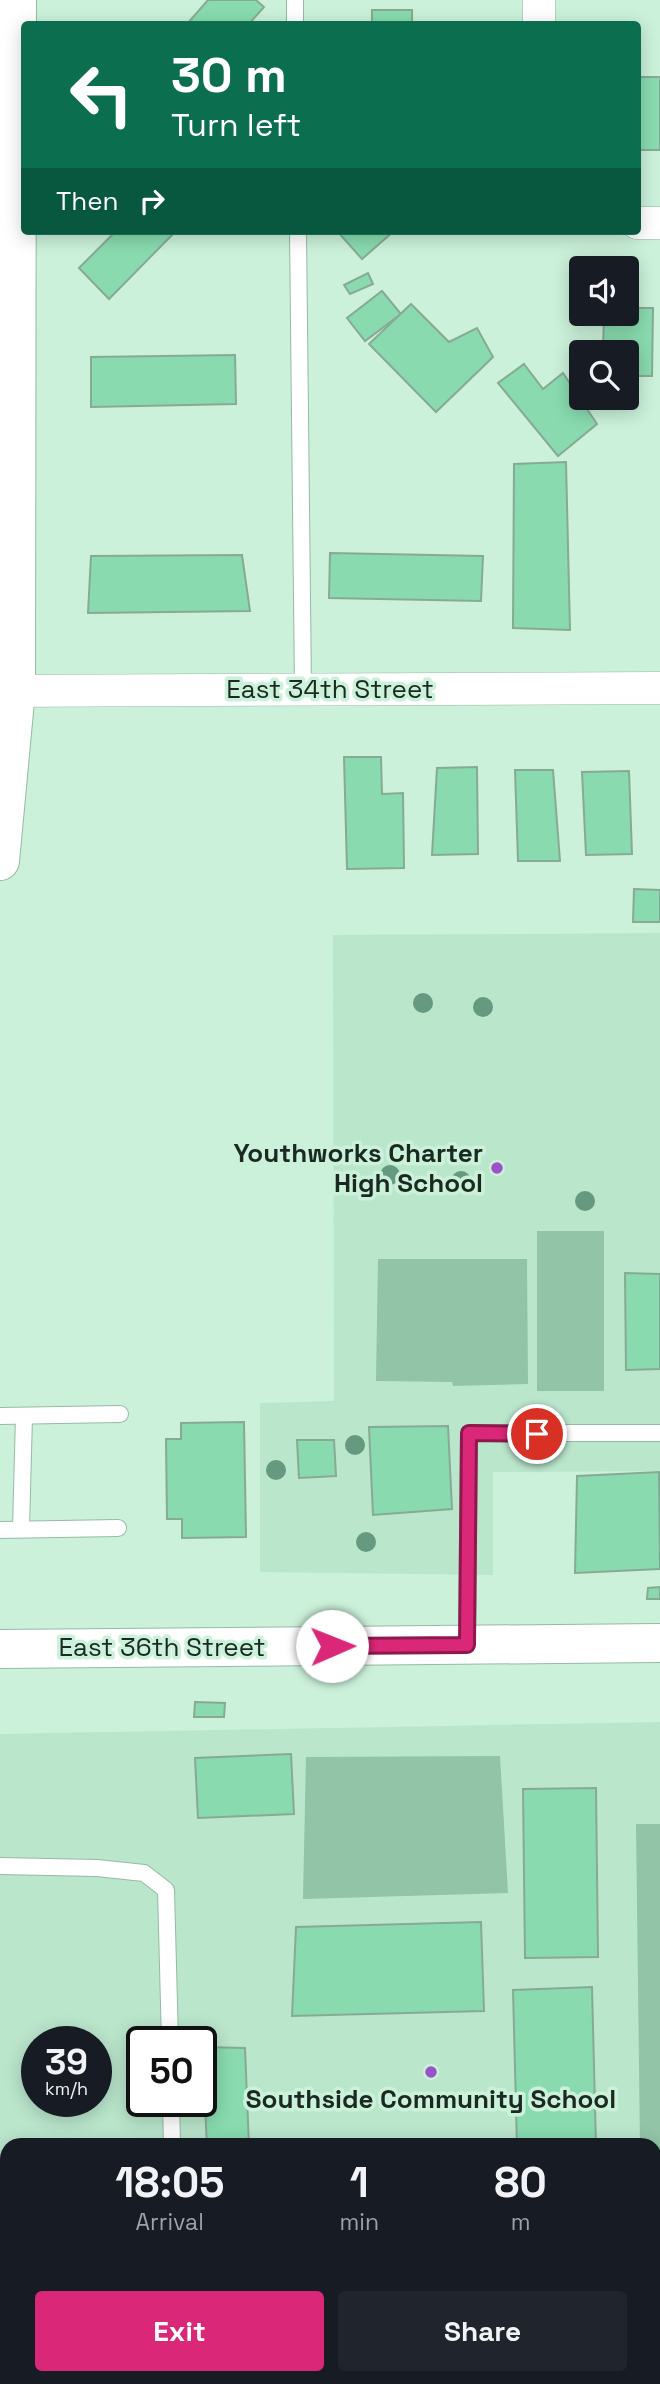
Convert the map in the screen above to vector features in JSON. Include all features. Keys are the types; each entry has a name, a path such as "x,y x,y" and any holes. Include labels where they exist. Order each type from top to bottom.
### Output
{"street":[{"path":"0,861 8,690 17,0"},
{"path":"539,0 539,21"},
{"path":"641,223 660,223"},
{"name":"East 34th Street","path":"8,690 660,688"},
{"name":"East 36th Street","path":"0,1649 660,1643"}],"lane":[{"path":"295,0 295,21"},
{"path":"298,235 303,689"},
{"path":"0,1416 120,1414"},
{"path":"21,1529 24,1416"},
{"path":"467,1645 469,1433 660,1433"},
{"path":"0,1530 118,1528"},
{"path":"0,1866 97,1868 144,1873 166,1890 170,2026"},
{"path":"171,2117 172,2138"}],"shaded area":[{"name":"Youthworks Charter High School","path":"660,933 660,1471 493,1472 493,1575 260,1572 260,1403 334,1401 333,935"},
{"path":"537,1231 604,1231 604,1391 537,1391"},
{"path":"378,1259 527,1259 528,1384 453,1386 452,1382 376,1381"},
{"name":"Southside Community School","path":"660,1722 660,2138 0,2138 0,1734"},
{"path":"500,1756 508,1893 303,1899 306,1757"},
{"path":"636,1824 660,1824 660,2138 640,2138"}],"building":[{"path":"208,0 256,0 264,7 252,21 190,21"},
{"path":"372,10 412,10 412,21 372,21"},
{"path":"641,77 660,77 660,150 641,150"},
{"path":"112,235 172,235 109,299 79,268"},
{"path":"341,235 389,235 362,259"},
{"path":"368,273 373,284 350,294 344,285"},
{"path":"382,291 401,314 365,341 347,318"},
{"path":"411,304 449,342 477,328 493,357 436,412 369,344"},
{"path":"639,308 653,308 652,376 639,376 639,340 603,340 604,326 639,326"},
{"path":"235,355 236,404 91,407 91,357"},
{"path":"524,364 543,389 563,373 569,382 569,410 588,410 597,424 558,456 498,383"},
{"path":"566,462 570,630 513,628 514,464"},
{"path":"330,553 483,556 481,601 329,598"},
{"path":"242,555 250,611 88,613 91,556"},
{"path":"344,757 381,757 382,794 403,793 404,868 347,869"},
{"path":"477,767 478,854 432,855 437,768"},
{"path":"515,770 553,770 560,861 518,861"},
{"path":"629,771 632,854 586,855 582,772"},
{"path":"634,889 660,890 660,922 633,922"},
{"path":"625,1273 660,1274 660,1369 626,1370"},
{"path":"244,1422 246,1537 182,1538 182,1519 167,1519 166,1439 181,1439 181,1423"},
{"path":"448,1426 452,1509 373,1515 369,1427"},
{"path":"297,1440 334,1440 336,1476 299,1478"},
{"path":"659,1472 660,1569 575,1573 577,1476"},
{"path":"660,1587 660,1599 647,1599 648,1588"},
{"path":"195,1702 225,1703 224,1717 194,1717"},
{"path":"291,1754 294,1814 198,1818 195,1758"},
{"path":"596,1788 598,1957 525,1958 523,1789"},
{"path":"481,1922 484,2011 292,2016 296,1927"},
{"path":"592,1987 596,2138 517,2138 513,1990"},
{"path":"217,2047 245,2048 249,2138 207,2138 206,2117 217,2117"}],"place":[{"name":"Youthworks Charter High School","path":"497,1168"},
{"name":"Southside Community School","path":"431,2072"}],"route":[{"path":"332,1646 467,1645 469,1433 537,1434"}]}
